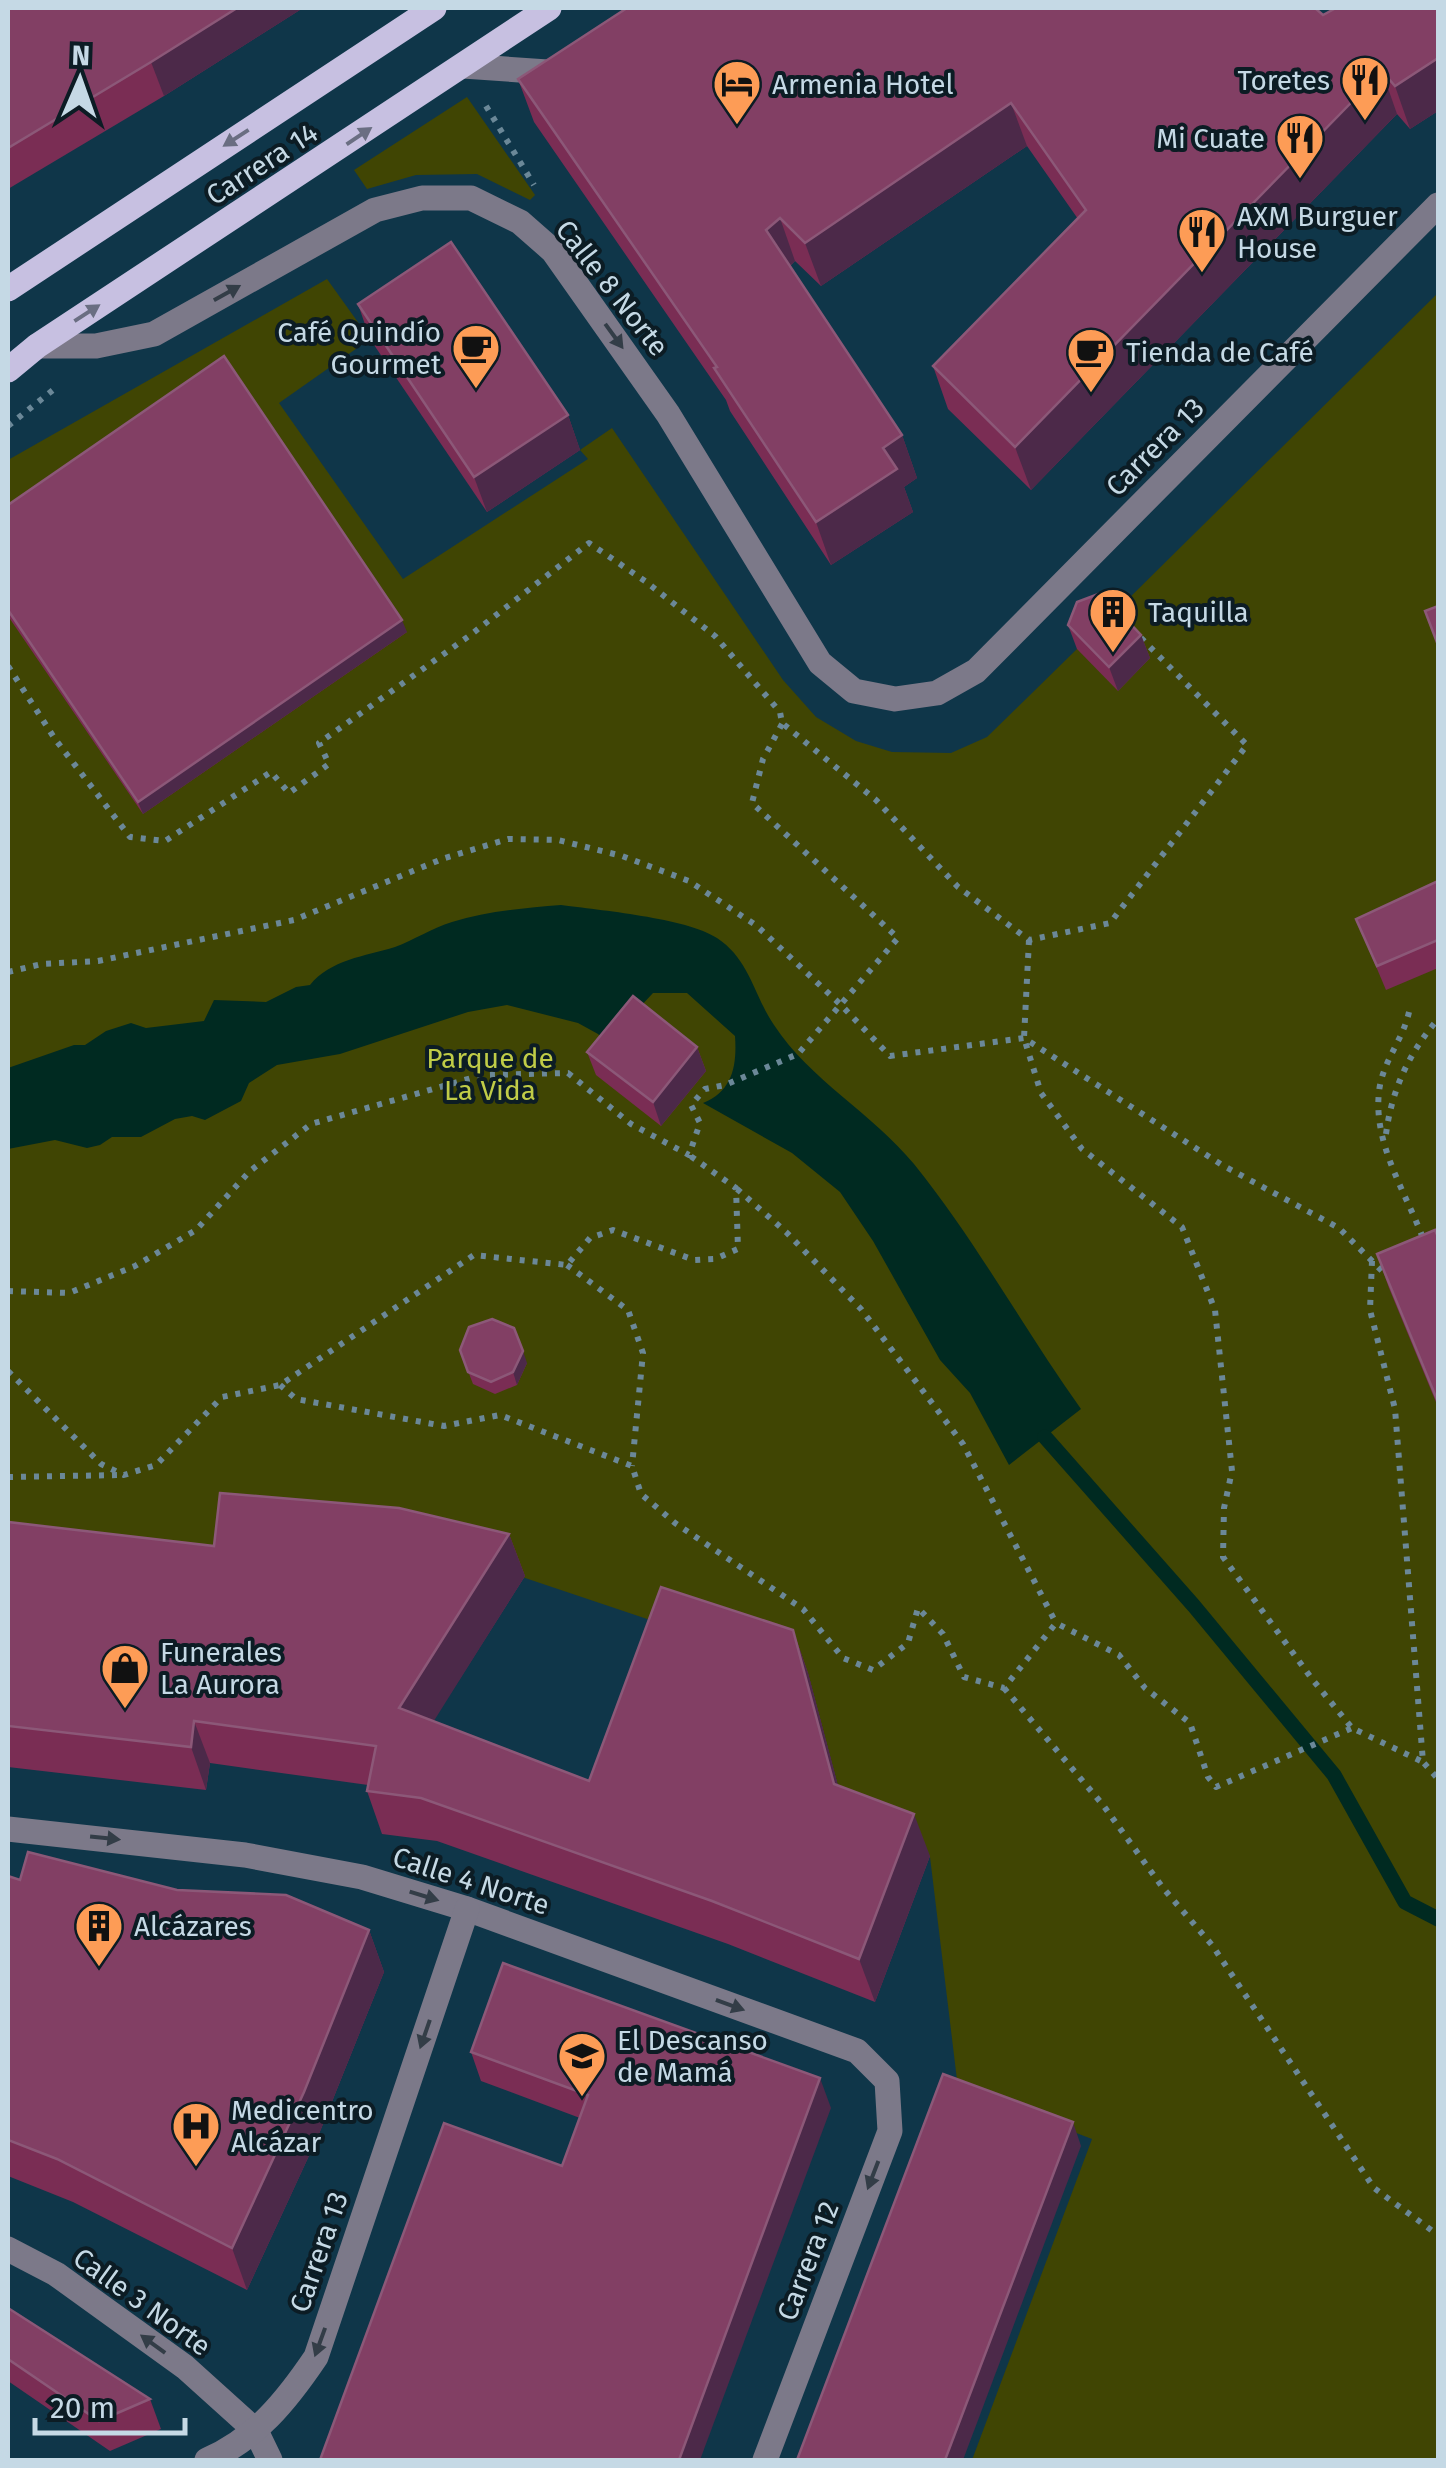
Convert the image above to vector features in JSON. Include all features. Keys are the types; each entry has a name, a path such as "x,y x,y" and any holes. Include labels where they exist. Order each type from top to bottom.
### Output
{"main road":[{"name":"Carrera 14","path":"8,289 434,8"},
{"name":"Carrera 14","path":"8,370 37,346 550,8"}],"street":[{"path":"463,66 560,74 577,64"},
{"name":"Calle 8 Norte","path":"37,346 96,346 154,334 374,210 422,198 472,198 520,222 553,251 668,414 820,663 854,691 895,699"},
{"name":"Carrera 13","path":"895,699 937,693 976,671 1438,205"},
{"name":"Calle 4 Norte","path":"8,1829 245,1855 362,1878 467,1909 857,2051 887,2080"},
{"name":"Carrera 13","path":"207,2460 225,2453 256,2431 289,2396 316,2356 467,1909"},
{"name":"Carrera 12","path":"765,2460 890,2131 887,2080"},
{"name":"Calle 3 Norte","path":"8,2248 56,2274 185,2367 256,2431 270,2460"}],"path":[{"path":"463,66 541,197 520,222"},
{"path":"8,666 55,739 130,837 164,840 271,772 289,793 329,764 319,743 441,657 590,543 645,580 714,636 780,712 782,723 763,760 752,803 898,938 798,1054 725,1085 705,1089 691,1105 700,1124 689,1155"},
{"path":"782,723 876,800 958,888 1029,940 1110,923 1247,744 1128,625"},
{"path":"8,972 42,964 98,961 294,920 442,858 508,839 558,840 622,856 689,882 757,926 890,1056 1024,1038 1222,1165 1339,1228 1390,1278"},
{"path":"1029,940 1024,1038 1041,1093 1082,1149 1182,1227 1216,1310 1232,1470 1224,1508 1223,1557 1352,1728 1423,1762 1438,1779"},
{"path":"1409,1012 1390,1051 1378,1094 1385,1146 1426,1246"},
{"path":"1385,1146 1390,1103 1407,1062 1438,1019"},
{"path":"8,1291 69,1293 135,1266 196,1230 250,1171 311,1124 482,1075 568,1073 631,1124 689,1155 736,1188 862,1309 963,1444 1056,1623 1119,1655 1145,1688 1190,1723 1208,1776 1216,1787 1352,1728"},
{"path":"567,1265 590,1238 613,1230 694,1260 715,1259 738,1249 736,1188"},
{"path":"8,1477 124,1475 156,1465 222,1397 280,1386 474,1255 567,1265 628,1310 642,1353 632,1466 641,1494 675,1523 803,1608 842,1658 873,1670 908,1643 918,1608 943,1634 964,1677 1004,1688 1103,1806 1212,1945 1374,2188 1438,2234"},
{"path":"1372,1260 1370,1310 1395,1408 1423,1762"},
{"path":"8,1371 101,1464 124,1475"},
{"path":"280,1386 296,1400 444,1426 500,1415 632,1466"},
{"path":"1004,1688 1056,1623"}],"green space":[{"path":"467,97 535,195 530,200 477,174 416,175 367,189 354,170"},
{"name":"Parque de La Vida","path":"327,279 370,339 279,403 403,579 588,459 580,450 612,428 783,680 816,717 856,741 892,752 951,753 987,737 1077,649 1086,626 1115,612 1438,293 1438,2460 972,2460 1092,2139 958,2088 930,1857 849,1827 808,1673 507,1572 230,1589 8,1563 8,460"}],"shaded area":[{"path":"561,905 685,925 717,938 728,947 744,967 767,1013 789,1045 897,1146 937,1193 1081,1409 1009,1465 970,1393 940,1360 873,1241 840,1192 792,1153 703,1103 721,1092 731,1076 735,1036 687,993 653,993 625,1023 614,1049 578,1023 507,1005 468,1012 340,1054 277,1065 249,1083 241,1101 205,1120 192,1116 175,1119 141,1137 112,1137 87,1148 55,1140 8,1149 8,1068 74,1045 85,1045 106,1031 131,1023 146,1028 204,1021 214,1000 266,1002 296,987 310,985 338,964 395,947 452,922"}],"building":[{"path":"8,8 237,8 8,148"},
{"path":"627,8 1315,8 1323,15 1336,8 1438,8 1438,58 1395,86 1382,71 1015,447 933,366 1086,210 1011,103 805,243 780,218 766,230 902,435 883,448 897,469 816,522 714,368 717,367 518,79"},
{"path":"451,242 568,415 474,477 358,304"},
{"path":"224,356 402,620 138,802 8,610 8,505"},
{"path":"1101,593 1141,635 1109,667 1068,625 1077,602"},
{"path":"1438,606 1438,645 1425,611"},
{"path":"1438,881 1438,940 1377,966 1356,919"},
{"path":"633,996 697,1047 653,1102 587,1052"},
{"path":"1435,1230 1438,1237 1438,1402 1377,1254"},
{"path":"492,1319 514,1328 523,1351 513,1372 491,1382 468,1372 460,1350 469,1327"},
{"path":"220,1493 399,1508 509,1534 399,1708 589,1781 661,1587 793,1630 834,1784 914,1814 859,1959 712,1901 421,1798 367,1791 376,1746 194,1721 191,1747 8,1726 8,1522 214,1546"},
{"path":"28,1852 177,1890 286,1895 369,1930 304,2092 232,2248 57,2159 8,2140 8,1876 20,1880"},
{"path":"503,1963 820,2078 679,2460 320,2460 444,2123 562,2166 588,2095 471,2052"},
{"path":"943,2074 1073,2122 945,2460 797,2460"},
{"path":"8,2308 150,2399 99,2421 8,2359"}],"waterway":[{"path":"1045,1437 1194,1606 1334,1775 1405,1902 1438,1919"}],"place":[{"name":"Toretes","path":"1365,122"},
{"name":"Armenia Hotel","path":"737,126"},
{"name":"Mi Cuate","path":"1300,180"},
{"name":"AXM Burguer House","path":"1202,274"},
{"name":"Café Quindío Gourmet","path":"476,390"},
{"name":"Tienda de Café","path":"1091,394"},
{"name":"Taquilla","path":"1113,654"},
{"name":"Funerales La Aurora","path":"125,1710"},
{"name":"Alcázares","path":"99,1968"},
{"name":"El Descanso de Mamá","path":"582,2098"},
{"name":"Medicentro Alcázar","path":"196,2168"}]}
